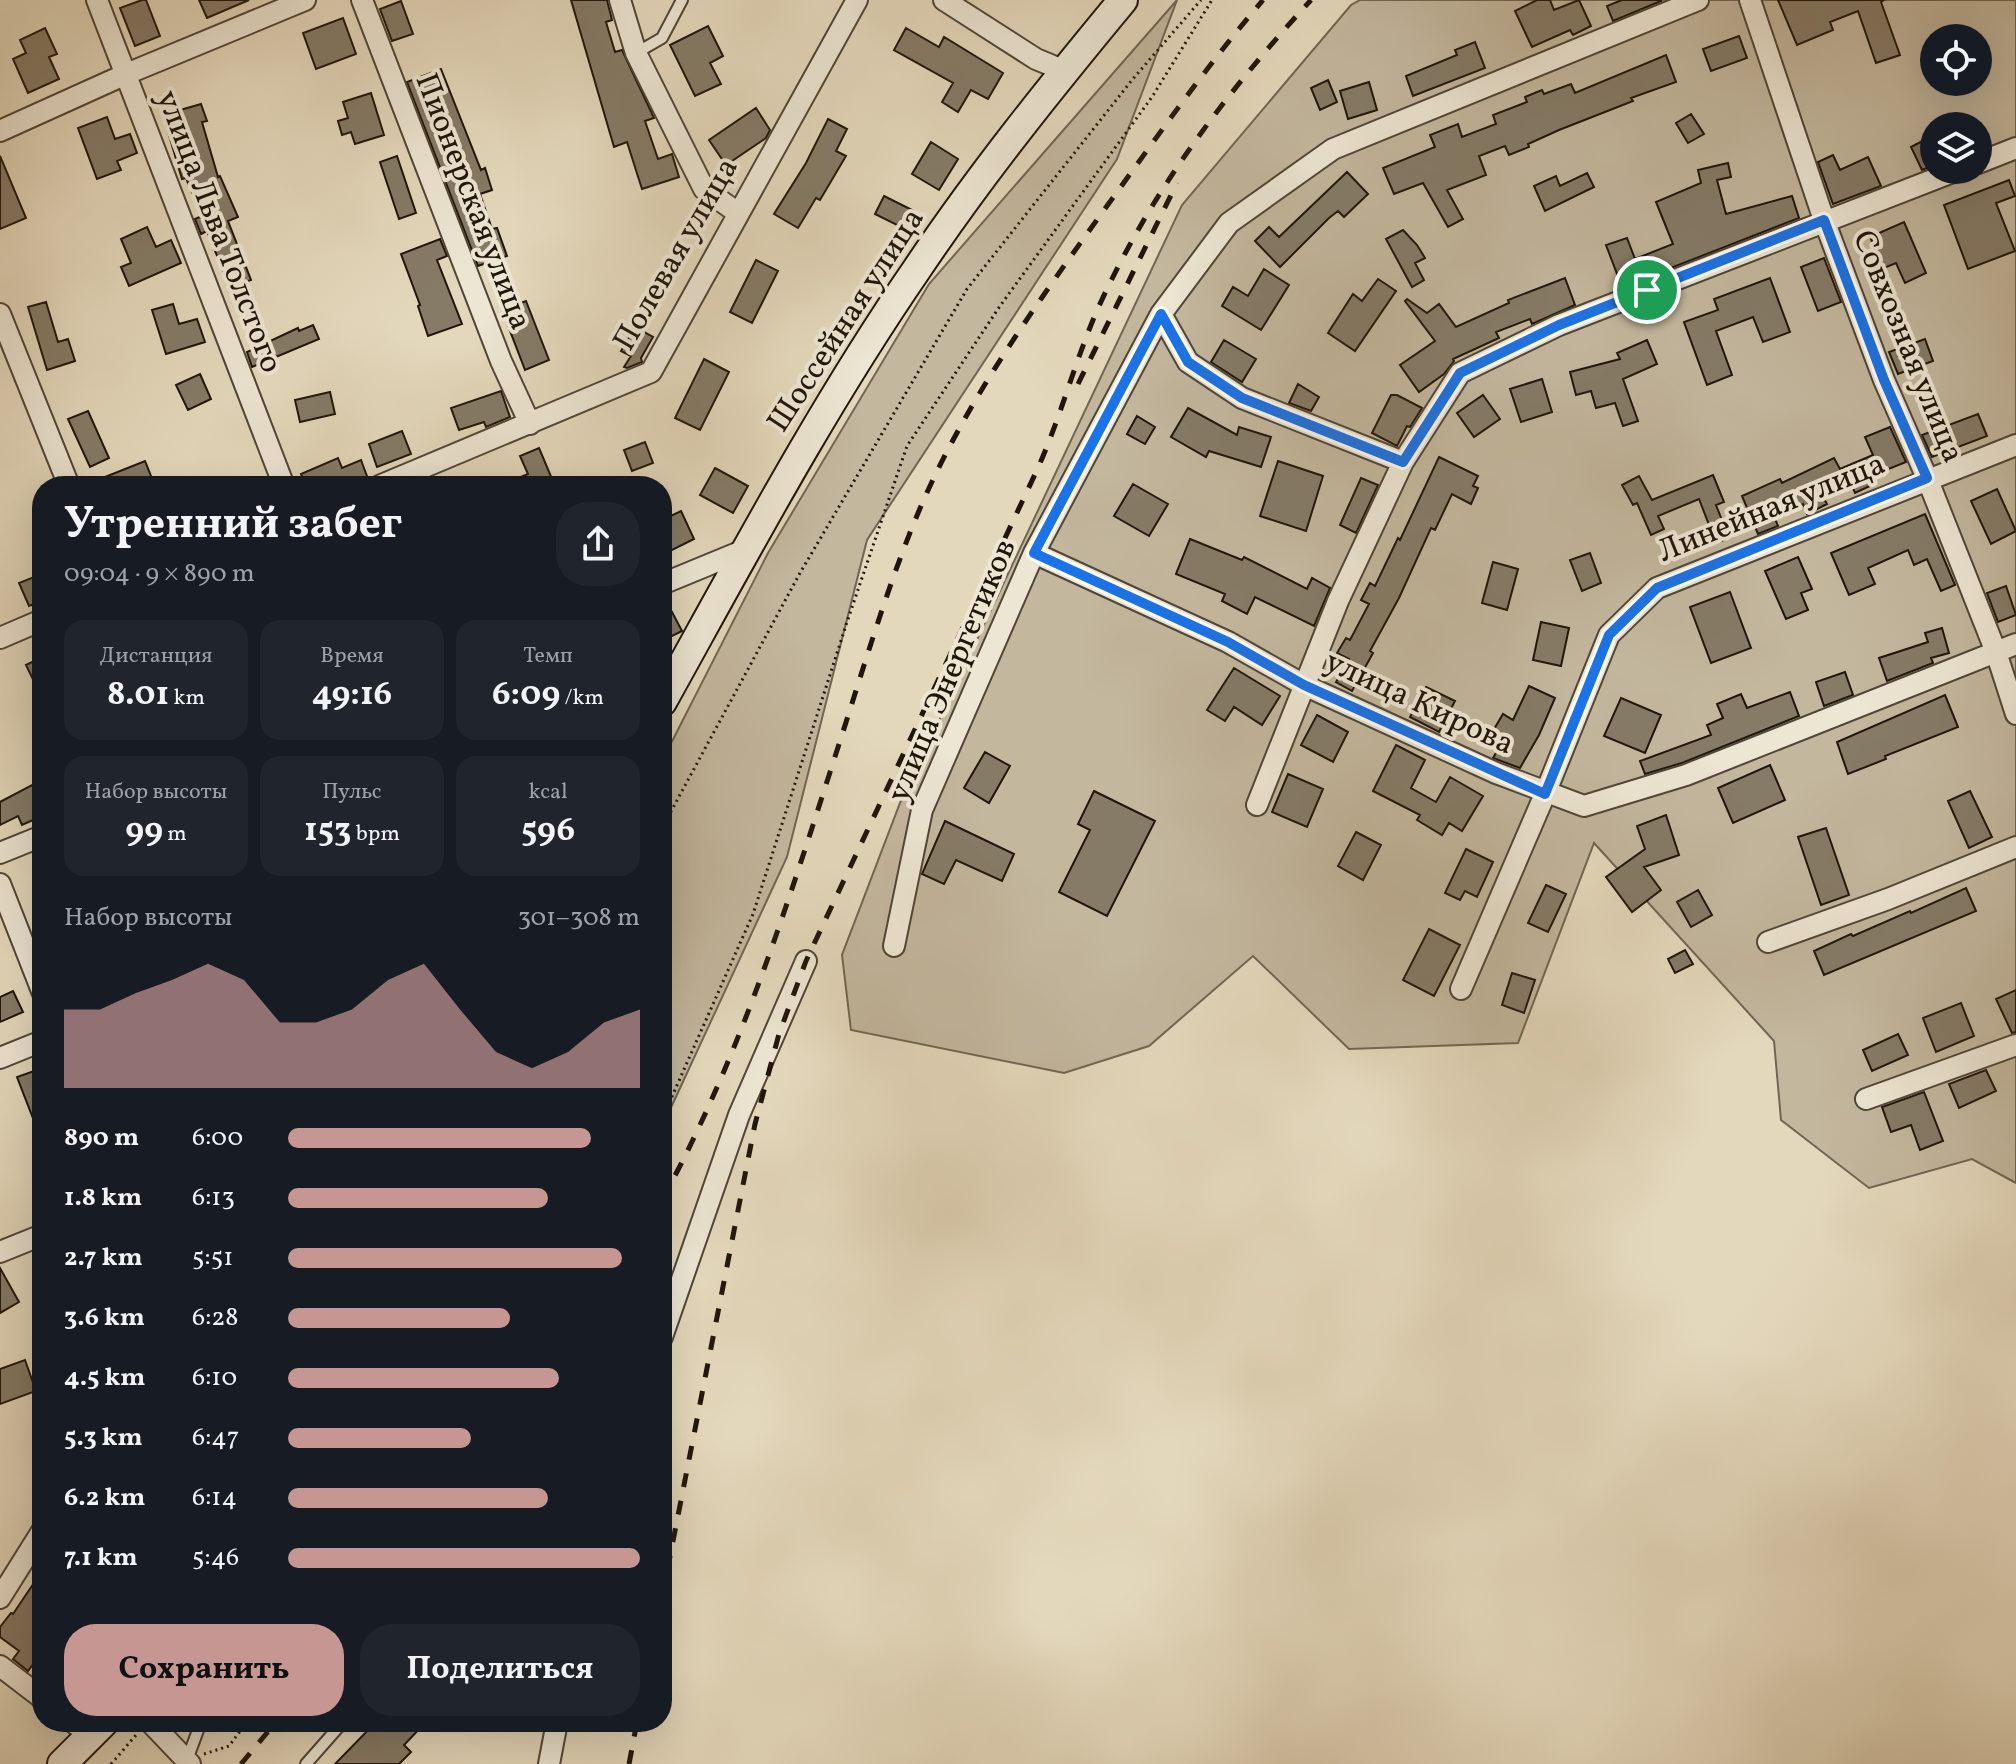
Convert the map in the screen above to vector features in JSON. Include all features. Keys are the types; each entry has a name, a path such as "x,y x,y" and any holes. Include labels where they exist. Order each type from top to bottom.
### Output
{"main road":[{"name":"Шоссейная улица","path":"672,684 840,388 917,269 1065,71 1123,0"},
{"path":"62,1764 85,1732"}],"street":[{"name":"улица Льва Толстого","path":"97,0 280,476"},
{"path":"0,131 124,75 305,0"},
{"name":"Пионерская улица","path":"362,0 501,361 530,424"},
{"path":"620,0 636,53 704,189 738,213"},
{"name":"Полевая улица","path":"403,476 651,372 857,0"},
{"path":"944,0 1036,59 1065,71"},
{"name":"улица Энергетиков","path":"894,946 922,810 1034,553 1161,314 1229,223 1333,149 1698,0"},
{"name":"Совхозная улица","path":"1750,0 1824,220 1884,380 1927,478 1996,652 2016,714"},
{"path":"1992,157 2016,148"},
{"path":"1257,805 1338,601 1403,462 1460,373 1559,325 1920,184"},
{"path":"0,314 65,476"},
{"path":"1161,314 1188,362 1242,398 1403,462"},
{"name":"Линейная улица","path":"1461,989 1609,635 1657,588 2016,445"},
{"path":"672,580 747,549"},
{"name":"улица Кирова","path":"1034,553 1228,642 1304,685 1545,794 1584,806 1672,780 2016,644"},
{"path":"0,638 32,624"},
{"path":"0,853 32,840"},
{"path":"1768,942 1888,899 2016,847"},
{"path":"0,884 32,966"},
{"path":"672,1307 725,1151 806,961"},
{"path":"0,1058 32,1045"},
{"path":"1866,1099 2016,1045"},
{"path":"0,1252 32,1239"},
{"path":"0,1598 32,1547"},
{"path":"0,1666 32,1690"},
{"path":"150,1732 188,1762"},
{"path":"549,1764 555,1732"}],"lane":[{"path":"636,53 662,38 682,0"},
{"path":"188,1762 198,1732"},
{"path":"306,1764 334,1732"}],"path":[{"path":"672,810 800,573 967,289 1132,80 1201,0"},
{"path":"672,1096 753,914 907,446 1000,306 1152,97 1212,0"},
{"path":"111,1764 140,1732"},
{"path":"188,1762 229,1746 240,1732"}],"shaded area":[{"path":"1177,0 1117,159 867,540 787,857 672,1105 672,741 768,553 929,284"},
{"path":"1360,0 2016,0 2016,1183 1972,1159 1869,1188 1781,1120 1774,1041 1594,843 1518,1043 1349,1049 1253,956 1149,1046 1064,1073 851,1030 842,955 900,803 1182,205 1351,5"}],"building":[{"path":"146,0 160,36 135,46 120,8"},
{"path":"199,0 249,0 207,18"},
{"path":"571,0 607,0 612,20 606,22 615,52 622,50 654,118 645,121 658,159 672,154 679,177 642,189 627,142 614,147"},
{"path":"1537,0 1550,0 1554,10 1579,0 1591,26 1573,35 1570,30 1532,47 1515,11"},
{"path":"1622,0 1661,1 1613,21 1607,6"},
{"path":"1778,0 1884,0 1881,2 1900,55 1876,63 1858,11 1830,22 1833,30 1797,45"},
{"path":"401,1 413,34 392,41 380,9"},
{"path":"343,18 356,54 316,69 303,33"},
{"path":"708,26 723,56 710,63 721,84 695,96 670,45"},
{"path":"45,28 57,54 49,57 59,79 28,93 13,59 26,53 20,40"},
{"path":"906,28 939,47 944,37 1003,73 988,99 971,90 958,112 942,102 953,83 894,50"},
{"path":"1739,36 1747,58 1711,71 1703,49"},
{"path":"1475,42 1485,68 1413,96 1406,76 1457,55 1455,50"},
{"path":"1666,55 1676,82 1631,98 1633,101 1559,130 1509,155 1505,146 1479,156 1486,175 1447,190 1463,219 1448,227 1423,183 1394,194 1383,168 1435,147 1430,135 1458,124 1462,137 1496,124 1493,115 1527,102 1525,97 1542,90 1544,94 1571,84 1575,93"},
{"path":"441,69 481,170 485,168 492,190 480,194 492,229 497,228 507,256 478,266 407,82"},
{"path":"1328,80 1337,102 1320,110 1311,88"},
{"path":"1369,82 1377,110 1348,119 1340,91"},
{"path":"371,93 384,135 355,144 351,132 342,135 338,121 348,118 343,102"},
{"path":"201,104 207,121 202,122 218,177 238,217 228,221 251,280 230,288 207,231 201,234 195,219 202,216 186,178 182,179 163,115"},
{"path":"756,108 770,130 766,138 726,165 709,140"},
{"path":"1691,114 1704,134 1688,143 1676,123"},
{"path":"107,117 115,139 130,134 137,153 117,161 121,170 97,179 78,128"},
{"path":"828,119 847,129 836,151 846,156 820,200 816,198 798,228 774,214 806,163"},
{"path":"931,142 958,159 939,190 912,174"},
{"path":"1920,142 1920,166 1911,147"},
{"path":"1833,155 1840,170 1868,157 1881,186 1833,204 1818,162"},
{"path":"0,156 26,218 0,229"},
{"path":"397,156 416,213 399,219 380,162"},
{"path":"1728,163 1731,177 1717,180 1726,214 1792,196 1799,218 1622,287 1606,245 1627,238 1635,259 1673,244 1656,202 1701,183 1698,170"},
{"path":"1347,172 1368,194 1344,217 1338,211 1329,218 1280,267 1255,241 1269,227 1279,237"},
{"path":"1587,173 1594,187 1545,211 1534,186 1556,176 1560,186"},
{"path":"2009,180 2015,196 1996,203 2015,251 1968,269 1944,205"},
{"path":"884,196 914,211 905,229 875,214"},
{"path":"1904,222 1926,273 1905,283 1896,263 1884,268 1870,237"},
{"path":"147,227 156,247 171,240 181,263 129,286 121,267 131,263 121,239"},
{"path":"1403,230 1425,258 1415,263 1424,280 1412,287 1386,239"},
{"path":"440,239 447,256 437,260 462,324 428,336 401,254"},
{"path":"1824,258 1841,302 1818,311 1801,267"},
{"path":"756,260 778,271 752,323 730,312"},
{"path":"1264,269 1289,285 1261,330 1222,306 1233,287 1248,296"},
{"path":"1565,278 1575,305 1532,324 1530,319 1496,332 1499,338 1453,359 1444,374 1419,392 1400,365 1435,341 1405,301 1407,299 1427,313 1439,304 1456,327 1509,303 1508,300"},
{"path":"1770,278 1790,332 1763,342 1753,317 1716,331 1732,375 1707,385 1684,322 1718,310 1714,299"},
{"path":"1378,279 1396,291 1355,351 1328,333 1353,294 1362,301"},
{"path":"526,301 549,360 525,370 502,310"},
{"path":"46,302 58,342 68,339 75,361 47,370 28,307"},
{"path":"173,304 179,324 197,319 205,342 166,354 152,310"},
{"path":"313,325 319,339 252,367 247,352 298,328 299,331"},
{"path":"635,327 653,337 641,358 642,362 627,368 624,367 631,356 621,351"},
{"path":"1925,339 1933,361 1898,374 1889,352"},
{"path":"1224,340 1256,359 1242,382 1211,362"},
{"path":"1647,340 1657,364 1623,379 1638,421 1623,426 1615,403 1596,408 1591,391 1576,395 1570,372 1620,359 1617,353"},
{"path":"704,359 729,372 700,430 675,418"},
{"path":"200,374 211,399 188,410 176,385"},
{"path":"1542,379 1552,412 1521,422 1510,389"},
{"path":"1298,384 1319,397 1311,411 1289,403"},
{"path":"501,391 510,417 486,427 484,422 459,430 451,408"},
{"path":"330,392 335,414 300,422 295,400"},
{"path":"1391,395 1422,408 1410,427 1407,426 1397,446 1372,433"},
{"path":"1483,395 1500,419 1474,437 1457,413"},
{"path":"1188,408 1237,435 1239,427 1271,437 1261,467 1209,451 1206,457 1171,437"},
{"path":"88,411 109,458 90,467 68,419"},
{"path":"1978,414 1987,436 1932,457 1922,435"},
{"path":"1137,416 1155,427 1145,444 1127,434"},
{"path":"1890,427 1906,462 1871,476 1874,484 1855,493 1851,483 1823,497 1827,504 1807,514 1803,504 1774,516 1778,526 1758,534 1742,496 1780,479 1782,483 1834,458 1840,469 1873,455 1865,437"},
{"path":"402,431 411,454 377,467 369,444"},
{"path":"645,442 653,463 632,471 624,450"},
{"path":"539,448 551,476 523,476 528,474 520,456"},
{"path":"1439,457 1478,476 1473,486 1478,488 1471,504 1452,494 1435,530 1431,528 1352,691 1336,682 1349,659 1337,653 1346,638 1350,640 1369,604 1361,600 1370,583 1375,586"},
{"path":"338,458 342,468 361,460 367,476 302,476"},
{"path":"145,461 151,476 108,476"},
{"path":"1278,461 1323,476 1306,531 1260,516"},
{"path":"715,468 748,486 733,513 700,495"},
{"path":"1713,475 1724,502 1716,505 1729,538 1716,543 1699,499 1658,516 1664,529 1651,535 1637,503 1633,505 1622,485 1639,476 1652,500"},
{"path":"1361,478 1378,485 1356,533 1340,525"},
{"path":"1133,484 1168,504 1149,536 1114,516"},
{"path":"1997,489 2016,531 1991,544 1971,501"},
{"path":"681,511 694,539 672,550 672,515"},
{"path":"1925,514 1955,585 1941,591 1927,559 1914,565 1908,550 1868,568 1875,584 1849,595 1831,553"},
{"path":"1190,539 1242,560 1244,557 1307,589 1312,578 1330,588 1314,626 1255,597 1247,614 1222,601 1225,594 1176,574"},
{"path":"1590,553 1601,583 1582,591 1570,560"},
{"path":"1798,557 1812,589 1801,593 1808,610 1786,619 1765,571"},
{"path":"1493,562 1518,569 1507,610 1482,603"},
{"path":"32,578 32,605 29,606 19,583"},
{"path":"2006,586 2016,615 1998,622 1987,593"},
{"path":"1730,592 1751,648 1711,663 1690,607"},
{"path":"672,612 682,631 672,636"},
{"path":"1541,622 1569,628 1561,666 1533,660"},
{"path":"1942,628 1949,653 1931,658 1933,663 1887,681 1879,658 1928,642 1925,633"},
{"path":"32,662 32,677 26,665"},
{"path":"1234,668 1280,696 1262,725 1234,707 1225,721 1207,710"},
{"path":"1845,672 1853,695 1824,706 1816,682"},
{"path":"1529,686 1555,698 1520,768 1493,758 1502,743 1490,736 1503,714 1513,720"},
{"path":"1426,687 1455,701 1439,732 1410,717"},
{"path":"1790,692 1799,716 1682,763 1645,774 1640,761 1711,735 1707,725 1723,718 1717,704 1741,694 1747,708"},
{"path":"1945,695 1958,727 1848,774 1837,742"},
{"path":"1621,698 1661,715 1645,753 1604,736"},
{"path":"1317,715 1348,732 1333,762 1301,745"},
{"path":"1396,745 1425,760 1411,788 1436,802 1450,777 1483,796 1462,831 1449,823 1442,835 1417,820 1420,815 1373,791"},
{"path":"985,752 1010,766 989,803 964,788"},
{"path":"1770,765 1785,800 1733,823 1718,788"},
{"path":"1288,774 1323,789 1307,827 1272,812"},
{"path":"32,785 32,820 22,825 18,816 0,825 0,802"},
{"path":"1094,791 1155,821 1107,916 1059,892 1090,830 1078,824"},
{"path":"1970,791 1992,837 1969,848 1948,801"},
{"path":"1666,815 1679,855 1644,867 1661,890 1632,912 1606,877 1645,849 1637,826"},
{"path":"945,821 1014,854 1002,881 956,860 944,884 922,874"},
{"path":"1826,828 1849,895 1821,905 1798,837"},
{"path":"1356,832 1381,845 1363,880 1338,866"},
{"path":"1466,849 1493,862 1477,897 1465,891 1460,900 1445,893"},
{"path":"1546,885 1566,894 1548,932 1528,923"},
{"path":"1966,888 1976,911 1824,975 1814,951"},
{"path":"1698,890 1712,915 1691,927 1677,902"},
{"path":"1429,929 1460,945 1434,996 1403,980"},
{"path":"1685,950 1693,964 1675,973 1668,959"},
{"path":"1512,973 1535,980 1524,1013 1502,1005"},
{"path":"2016,990 2016,1032 2012,1033 1996,999"},
{"path":"13,991 23,1012 0,1022 0,997"},
{"path":"1961,1003 1974,1036 1936,1052 1923,1018"},
{"path":"1898,1034 1908,1055 1872,1071 1863,1050"},
{"path":"1986,1070 1996,1091 1959,1108 1949,1084"},
{"path":"32,1072 32,1116 17,1077"},
{"path":"1924,1092 1943,1141 1920,1150 1911,1125 1891,1132 1882,1107"},
{"path":"0,1268 19,1302 0,1313"},
{"path":"25,1360 32,1380 32,1392 0,1404 0,1369"},
{"path":"32,1586 32,1666 28,1671 13,1659 19,1651 0,1637 0,1627"},
{"path":"366,1732 416,1732 404,1745 411,1752 399,1764 335,1764"}],"railway":[{"path":"672,1181 717,1088 762,974 888,592 909,534 939,467 1002,357 1050,286 1179,107 1263,0"},
{"path":"672,1546 755,1124 779,1034 806,961 1037,470 1090,326 1120,263 1142,222 1193,145 1249,71 1311,0"},
{"path":"1078,384 1177,183"},
{"path":"241,1764 268,1732"},
{"path":"629,1764 635,1732"}],"route":[{"path":"1824,220 1884,380 1927,478 1657,588 1609,635 1545,794 1304,685 1228,642 1034,553 1161,314 1188,362 1242,398 1403,462 1460,373 1559,325 1647,290 1824,220"}]}
